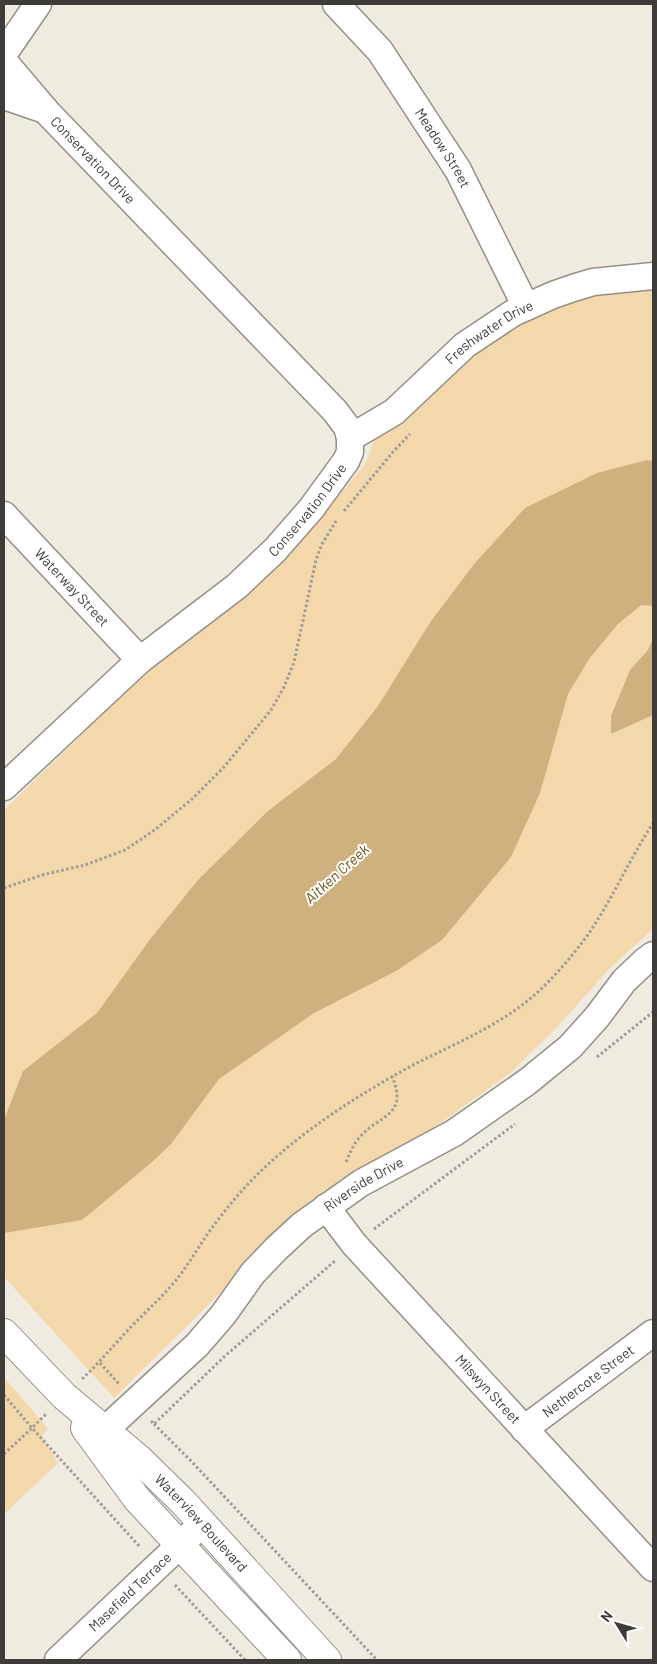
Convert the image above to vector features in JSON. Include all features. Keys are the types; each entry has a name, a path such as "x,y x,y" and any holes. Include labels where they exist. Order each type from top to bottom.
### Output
{"street":[{"path":"4,24 37,4"},
{"path":"5,61 37,4"},
{"name":"Meadow Street","path":"336,4 380,51 458,170 526,307"},
{"name":"Conservation Drive","path":"4,787 140,660 237,586 275,550 311,509 342,468 350,452 350,438 347,427 335,411 46,111 5,61"},
{"name":"Conservation Drive","path":"4,96 46,111"},
{"name":"Freshwater Drive","path":"350,438 394,412 465,345 526,307 560,292 593,282 653,276"},
{"name":"Waterway Street","path":"4,514 140,660"},
{"name":"Riverside Drive","path":"99,1435 197,1345 254,1273 276,1249 336,1200 361,1183 454,1132 527,1082 570,1048 597,1017 624,981 653,955"},
{"name":"Milswyn Street","path":"336,1200 354,1244 653,1568"},
{"name":"Waterview Boulevard","path":"4,1333 99,1435 137,1499 287,1660"},
{"name":"Nethercote Street","path":"524,1430 653,1333"},
{"name":"Waterview Boulevard","path":"99,1435 139,1459 183,1502 328,1660"},
{"name":"Masefield Terrace","path":"58,1660 202,1524"}],"path":[{"path":"343,512 415,428"},
{"path":"4,888 42,875 85,865 125,850 156,829 192,799 223,768 271,710 284,687 294,662 316,560 322,544 337,519"},
{"path":"4,1454 100,1363 128,1330 163,1295 179,1276 213,1226 238,1194 263,1169 304,1135 348,1104 392,1076 506,1017 538,992 587,935 653,824"},
{"path":"336,1200 343,1179 344,1167 352,1148 360,1136 383,1120 392,1111 397,1102 398,1090 392,1076"},
{"path":"4,1395 158,1567 245,1660"},
{"path":"154,1424 199,1469 377,1660"}],"shaded area":[{"path":"653,286 653,929 611,967 558,1026 510,1073 425,1134 310,1201 114,1398 4,1277 4,810 129,689 170,654 238,603 284,560 363,467 378,436 398,425 471,356 506,331 541,312 594,294"},
{"path":"4,1377 48,1429 42,1435 58,1463 4,1514"}],"water":[{"name":"Aitken Creek","path":"647,460 653,461 653,606 641,605 618,624 589,659 568,694 540,793 511,857 442,940 396,971 314,1013 219,1079 171,1144 82,1220 4,1233 4,1120 23,1071 97,1013 151,938 198,880 268,811 336,759 378,706 431,621 475,563 525,508 597,473"},
{"path":"653,639 653,715 611,734 611,716 630,670 648,650"}]}
